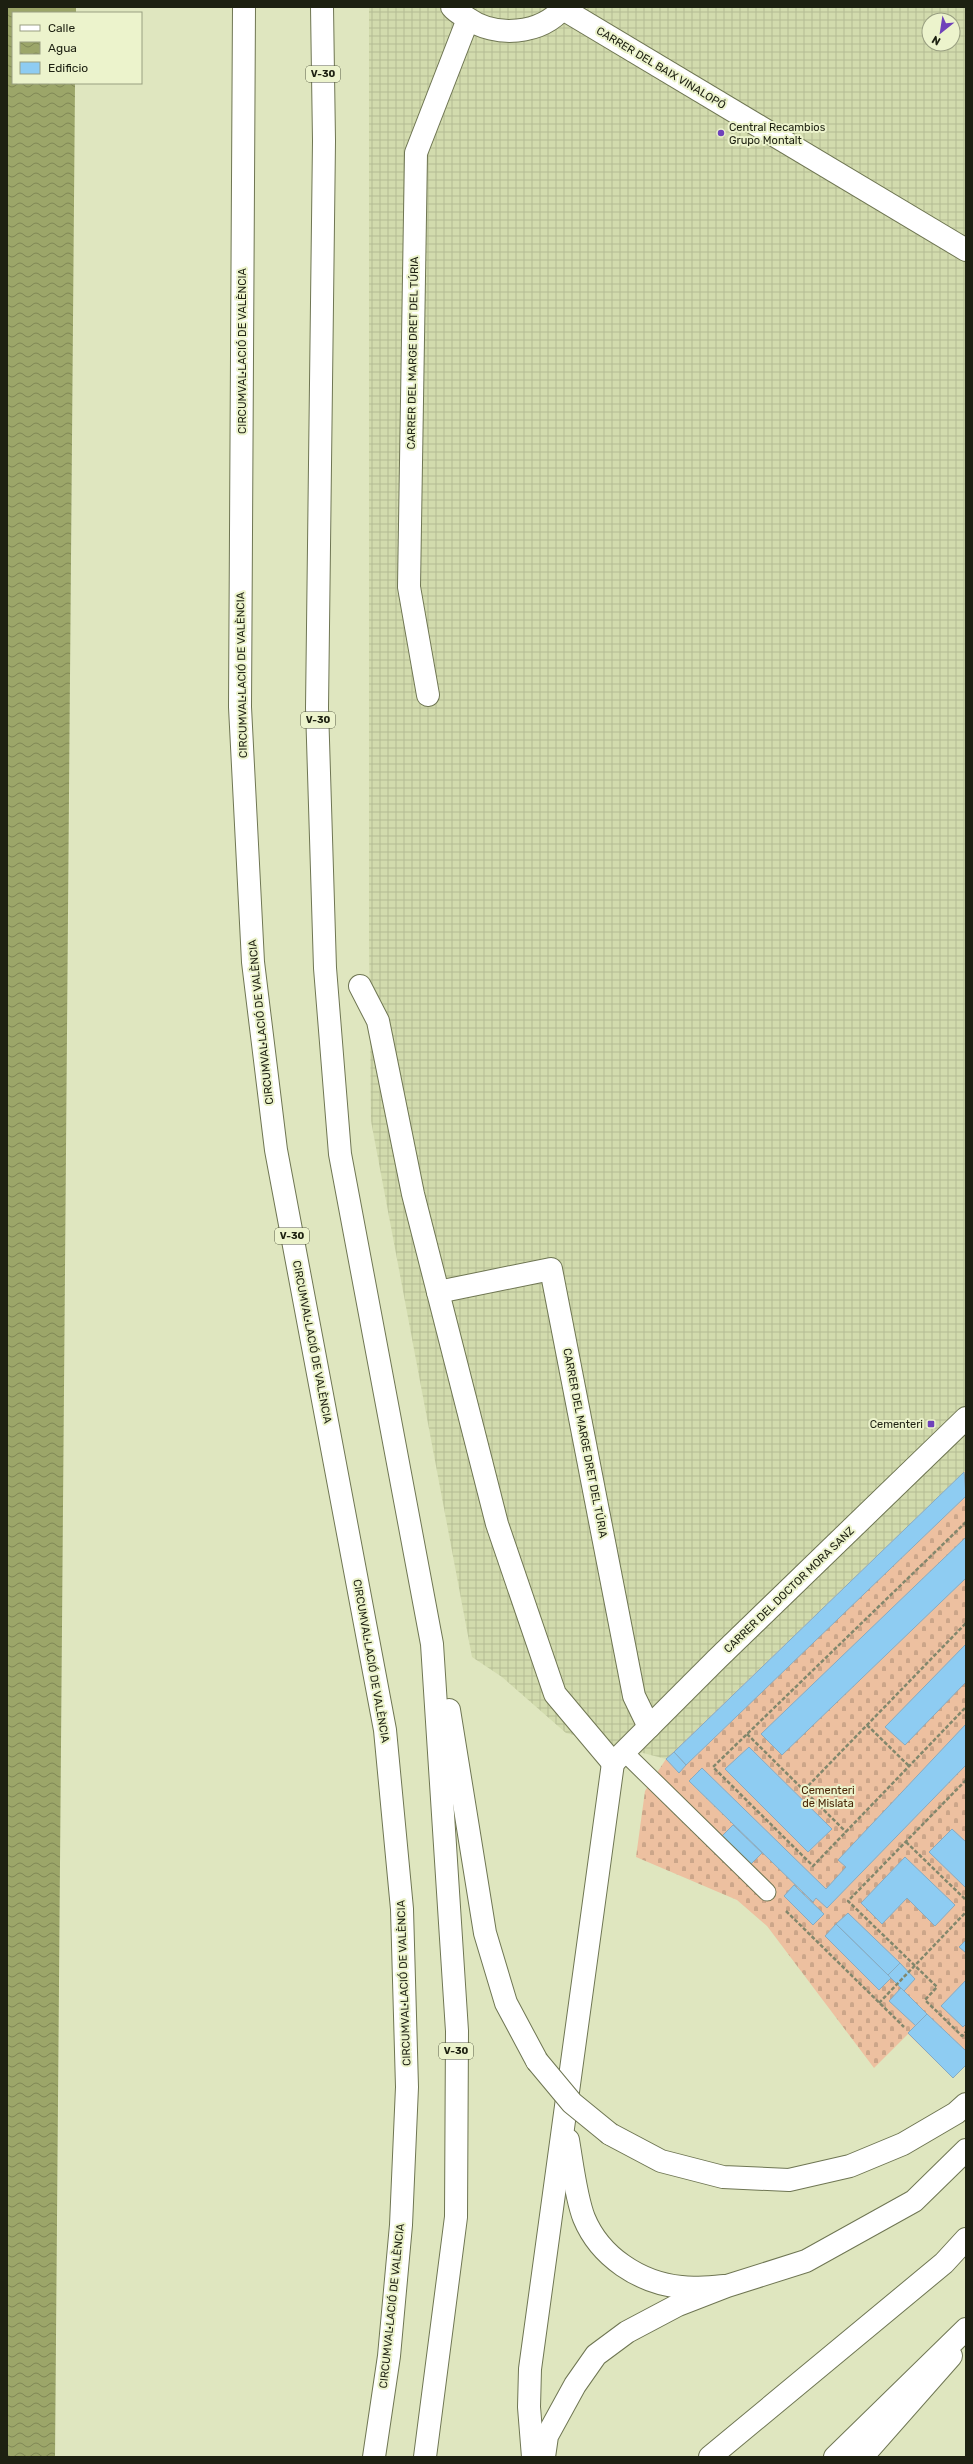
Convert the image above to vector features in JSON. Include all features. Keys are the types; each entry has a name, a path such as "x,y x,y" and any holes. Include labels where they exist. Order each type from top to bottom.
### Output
{"main road":[{"name":"CIRCUMVAL·LACIÓ DE VALÈNCIA","path":"244,7 240,707 253,962 276,1150 384,1730 402,1909 407,2087 401,2225 389,2356 374,2457"},
{"name":"V-30","path":"322,7 324,141 317,708 325,968 340,1154 432,1644 456,2031 456,2217 425,2457"},
{"path":"460,13 476,25 489,30 515,32 541,24 563,8"},
{"name":"CARRER DEL BAIX VINALOPÓ","path":"563,8 966,250"},
{"name":"CARRER DEL MARGE DRET DEL TÚRIA","path":"428,695 409,587 416,153 460,13"},
{"path":"360,986 378,1021 413,1194 497,1524 555,1694 619,1757 530,2369 529,2408 533,2457"},
{"name":"CARRER DEL MARGE DRET DEL TÚRIA","path":"438,1292 551,1269 634,1696 649,1727"},
{"name":"CARRER DEL DOCTOR MORA SANZ","path":"619,1757 966,1418"},
{"path":"432,1644 451,1717 485,1933 506,2003 537,2061 572,2103 610,2134 661,2161 723,2177 789,2180 850,2166 904,2144 956,2113 966,2104"},
{"path":"565,2124 584,2218 598,2243 620,2264 646,2280 682,2287 727,2286"},
{"path":"544,2457 547,2436 575,2385 596,2355 627,2332 678,2305 727,2286 806,2261 914,2201 966,2150"},
{"path":"710,2457 944,2263 966,2239"},
{"path":"835,2457 966,2330"},
{"path":"862,2457 966,2339"}],"lane":[{"path":"619,1757 767,1892"}],"path":[{"path":"966,1522 712,1767 813,1866 966,1707"},
{"path":"804,1790 966,1623"},
{"path":"867,1725 909,1766"},
{"path":"747,1734 846,1832"},
{"path":"966,1780 848,1901 937,1987 925,2000 962,2036 966,2032"},
{"path":"906,1842 966,1900"},
{"path":"767,1892 904,2027"},
{"path":"879,2003 966,1912"}],"shaded area":[{"path":"369,7 966,7 966,1470 666,1759 566,1733 502,1677 472,1657 371,1121 369,941"}],"green space":[{"name":"Cementeri de Mislata","path":"966,1470 966,2065 953,2078 908,2034 874,2068 767,1926 737,1900 636,1857 645,1791 666,1759"}],"water":[{"path":"7,7 76,7 76,12 12,12 12,84 75,84 55,2457 7,2457"}],"building":[{"path":"964,1472 966,1496 686,1765 674,1752"},
{"path":"966,1537 966,1578 782,1755 761,1734"},
{"path":"966,1644 966,1682 905,1745 885,1727"},
{"path":"966,1724 966,1765 827,1908 816,1898 813,1902 689,1781 702,1768 826,1889 846,1867 838,1860"},
{"path":"749,1747 832,1829 808,1852 725,1769"},
{"path":"674,1752 686,1765 679,1773 666,1759"},
{"path":"733,1825 762,1853 750,1865 721,1837"},
{"path":"952,1829 966,1842 966,1888 929,1852"},
{"path":"905,1857 955,1905 935,1926 907,1898 882,1924 861,1903"},
{"path":"794,1885 824,1914 813,1925 784,1896"},
{"path":"848,1913 900,1963 888,1975 836,1924"},
{"path":"836,1924 891,1978 879,1990 825,1936"},
{"path":"966,1940 966,1953 959,1947"},
{"path":"900,1963 915,1979 904,1991 888,1975"},
{"path":"966,1980 966,2024 963,2027 941,2006"},
{"path":"901,1988 927,2014 916,2026 889,2001"},
{"path":"927,2014 966,2051 966,2065 953,2078 908,2033"}],"place":[{"name":"Central Recambios Grupo Montalt","path":"721,133"},
{"name":"Cementeri","path":"931,1424"}]}
